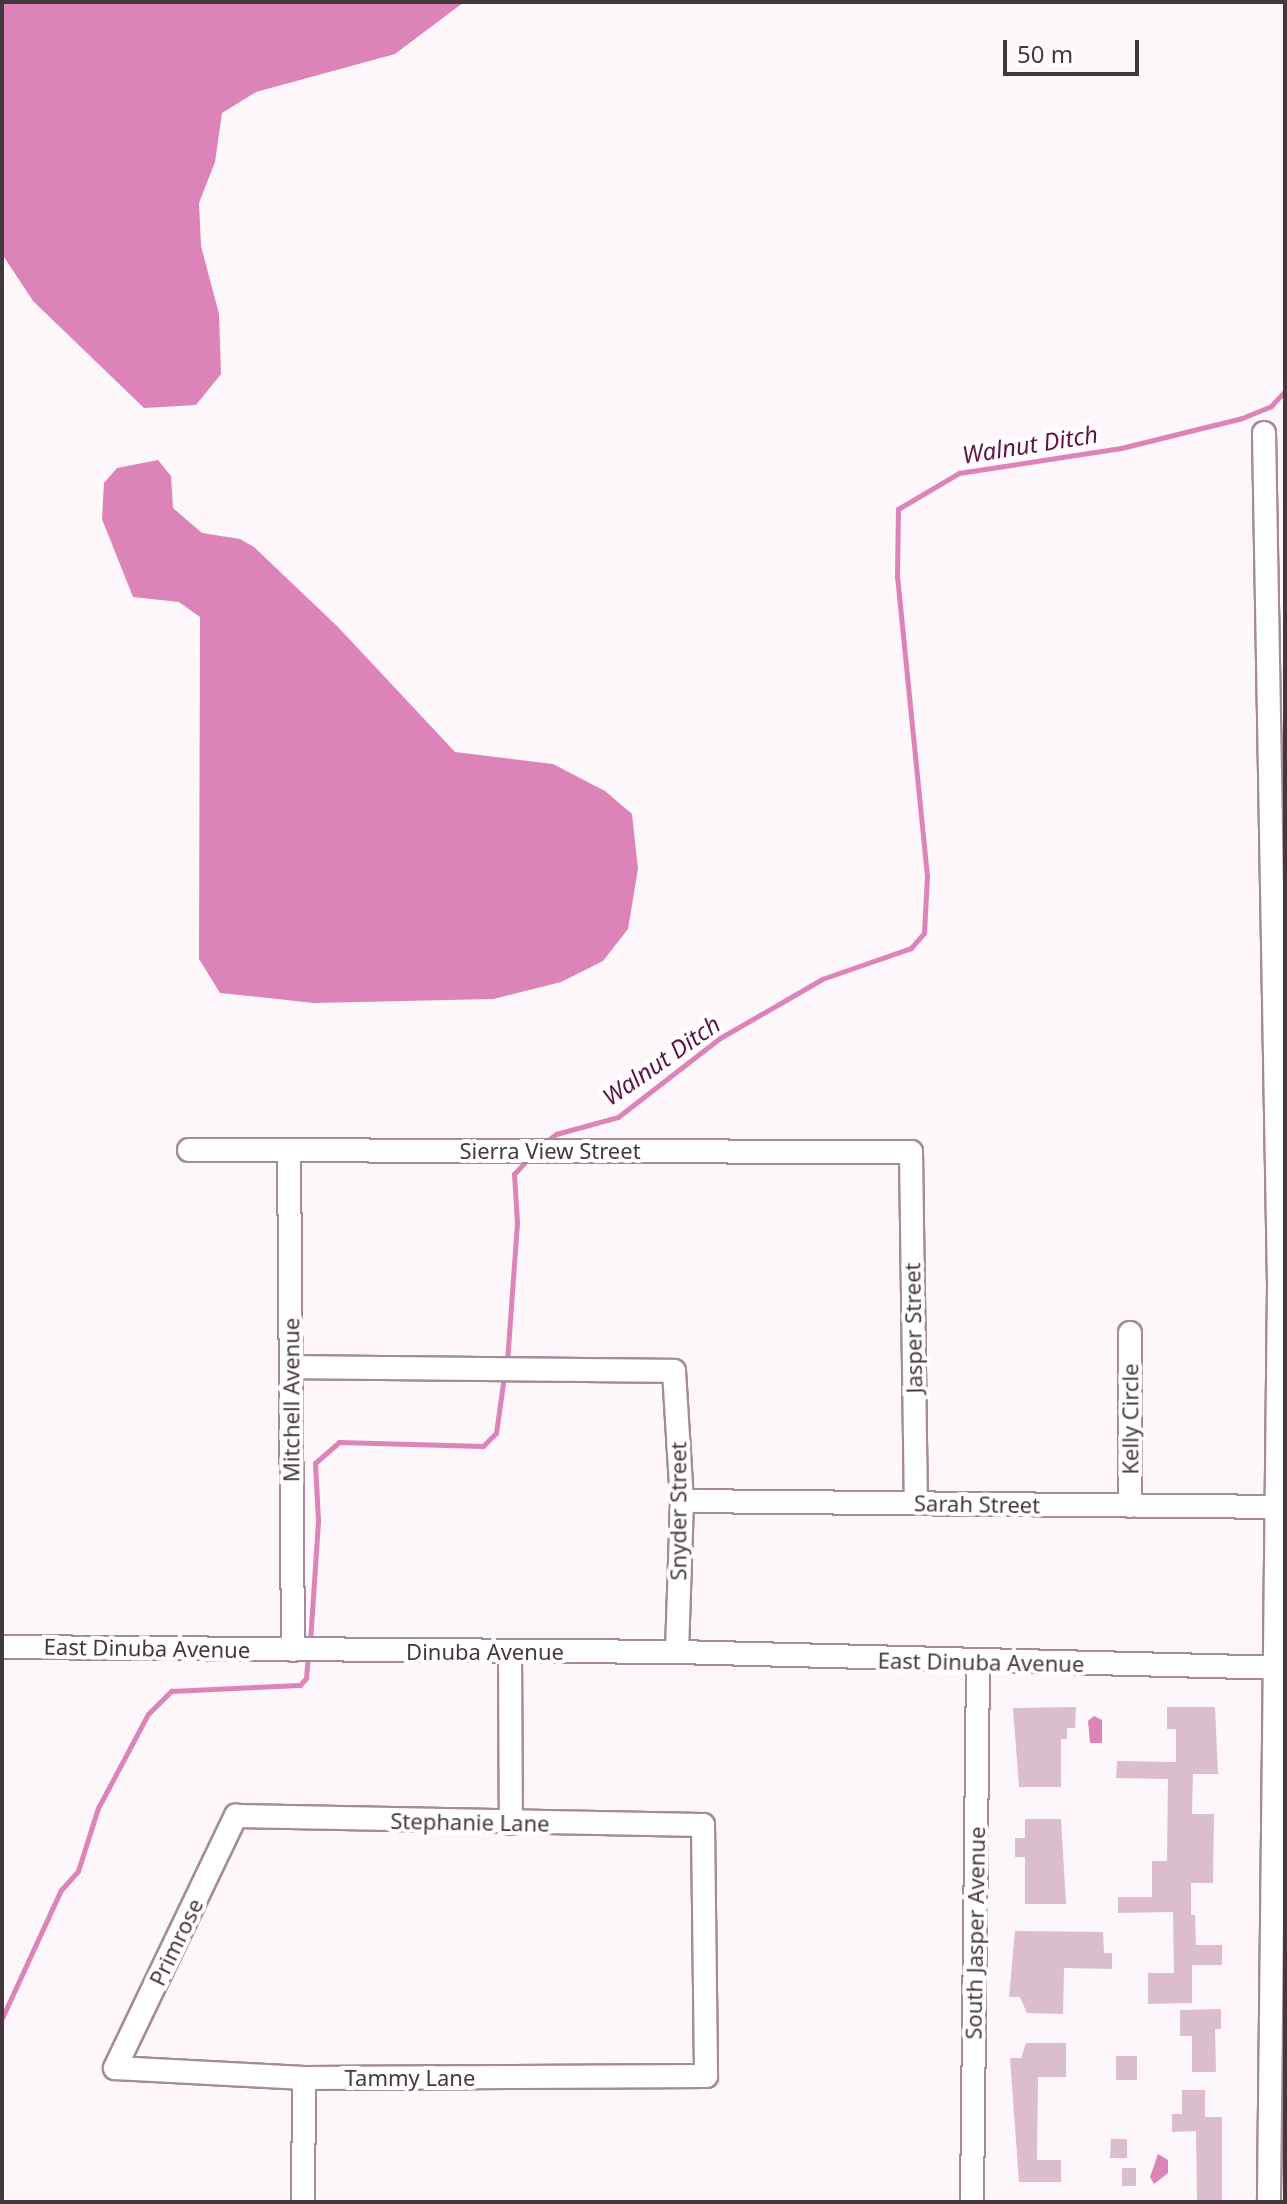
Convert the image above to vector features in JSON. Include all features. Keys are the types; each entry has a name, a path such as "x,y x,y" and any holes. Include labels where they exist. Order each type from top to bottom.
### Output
{"street":[{"path":"1264,433 1282,1286 1277,2089 1269,2202"},
{"name":"Sierra View Street","path":"189,1150 911,1152"},
{"name":"Mitchell Avenue","path":"289,1150 293,1650"},
{"name":"Jasper Street","path":"911,1152 916,1503"},
{"name":"Kelly Circle","path":"1130,1333 1130,1506"},
{"name":"Snyder Street","path":"292,1367 674,1371 682,1501 677,1652"},
{"name":"Sarah Street","path":"682,1501 1279,1507"},
{"name":"East Dinuba Avenue","path":"2,1647 293,1650"},
{"name":"Dinuba Avenue","path":"293,1650 677,1652"},
{"name":"East Dinuba Avenue","path":"677,1652 978,1663 1281,1668"},
{"path":"510,1653 511,1823"},
{"name":"South Jasper Avenue","path":"972,2202 978,1663"},
{"name":"Stephanie Lane","path":"236,1816 703,1825 706,2076"},
{"name":"Primrose","path":"115,2068 236,1816"},
{"name":"Tammy Lane","path":"115,2068 304,2078 706,2076"},
{"path":"303,2202 304,2078"}],"shaded area":[{"path":"2,2 464,2 395,54 256,92 222,113 215,162 199,203 201,246 219,314 221,374 196,405 144,408 33,301 4,257"},
{"path":"158,460 171,476 173,508 202,533 240,539 254,547 338,627 455,752 553,764 605,791 632,814 638,869 628,929 603,961 561,982 493,999 314,1003 220,993 199,959 200,617 179,602 133,597 102,519 104,483 117,468"},
{"path":"1094,1716 1102,1720 1102,1743 1090,1743 1088,1721"},
{"path":"1158,2154 1168,2160 1168,2173 1154,2184 1150,2177"}],"building":[{"path":"1076,1707 1075,1728 1067,1728 1067,1739 1061,1739 1061,1787 1019,1787 1013,1708"},
{"path":"1167,1707 1215,1707 1218,1774 1193,1774 1192,1814 1214,1814 1213,1883 1191,1883 1191,1915 1195,1915 1196,1945 1222,1945 1222,1965 1192,1965 1192,2003 1148,2004 1148,1973 1174,1973 1173,1912 1118,1913 1118,1897 1152,1897 1152,1861 1167,1861 1168,1779 1116,1778 1117,1761 1176,1762 1176,1729 1167,1729"},
{"path":"1025,1819 1061,1819 1066,1904 1025,1904 1025,1857 1015,1857 1015,1838 1025,1838"},
{"path":"1015,1931 1103,1932 1104,1953 1112,1953 1112,1969 1064,1968 1063,2014 1027,2013 1020,1997 1009,1997"},
{"path":"1221,2009 1221,2029 1215,2029 1216,2072 1192,2072 1192,2036 1180,2036 1180,2010"},
{"path":"1026,2043 1066,2043 1066,2077 1038,2077 1037,2160 1061,2160 1061,2182 1019,2182 1010,2058 1021,2058"},
{"path":"1116,2056 1137,2056 1137,2080 1116,2080"},
{"path":"1182,2090 1205,2090 1205,2117 1222,2117 1222,2201 1197,2201 1196,2131 1172,2132 1172,2114 1182,2114"},
{"path":"1111,2139 1127,2139 1127,2158 1110,2158"},
{"path":"1122,2168 1136,2168 1136,2186 1122,2186"}],"waterway":[{"name":"Walnut Ditch","path":"544,1143 556,1134 618,1117 720,1038 822,979 911,948 924,933 927,876 897,577 898,509 959,473 1121,448 1242,418 1271,406 1285,391"},
{"name":"Walnut Ditch","path":"507,1362 517,1223 514,1174 528,1159"},
{"name":"Walnut Ditch","path":"310,1642 318,1520 315,1463 339,1442 483,1446 496,1433 504,1376"},
{"name":"Walnut Ditch","path":"2,2018 61,1890 78,1871 98,1808 148,1714 171,1691 300,1685 306,1678 308,1656"}]}
